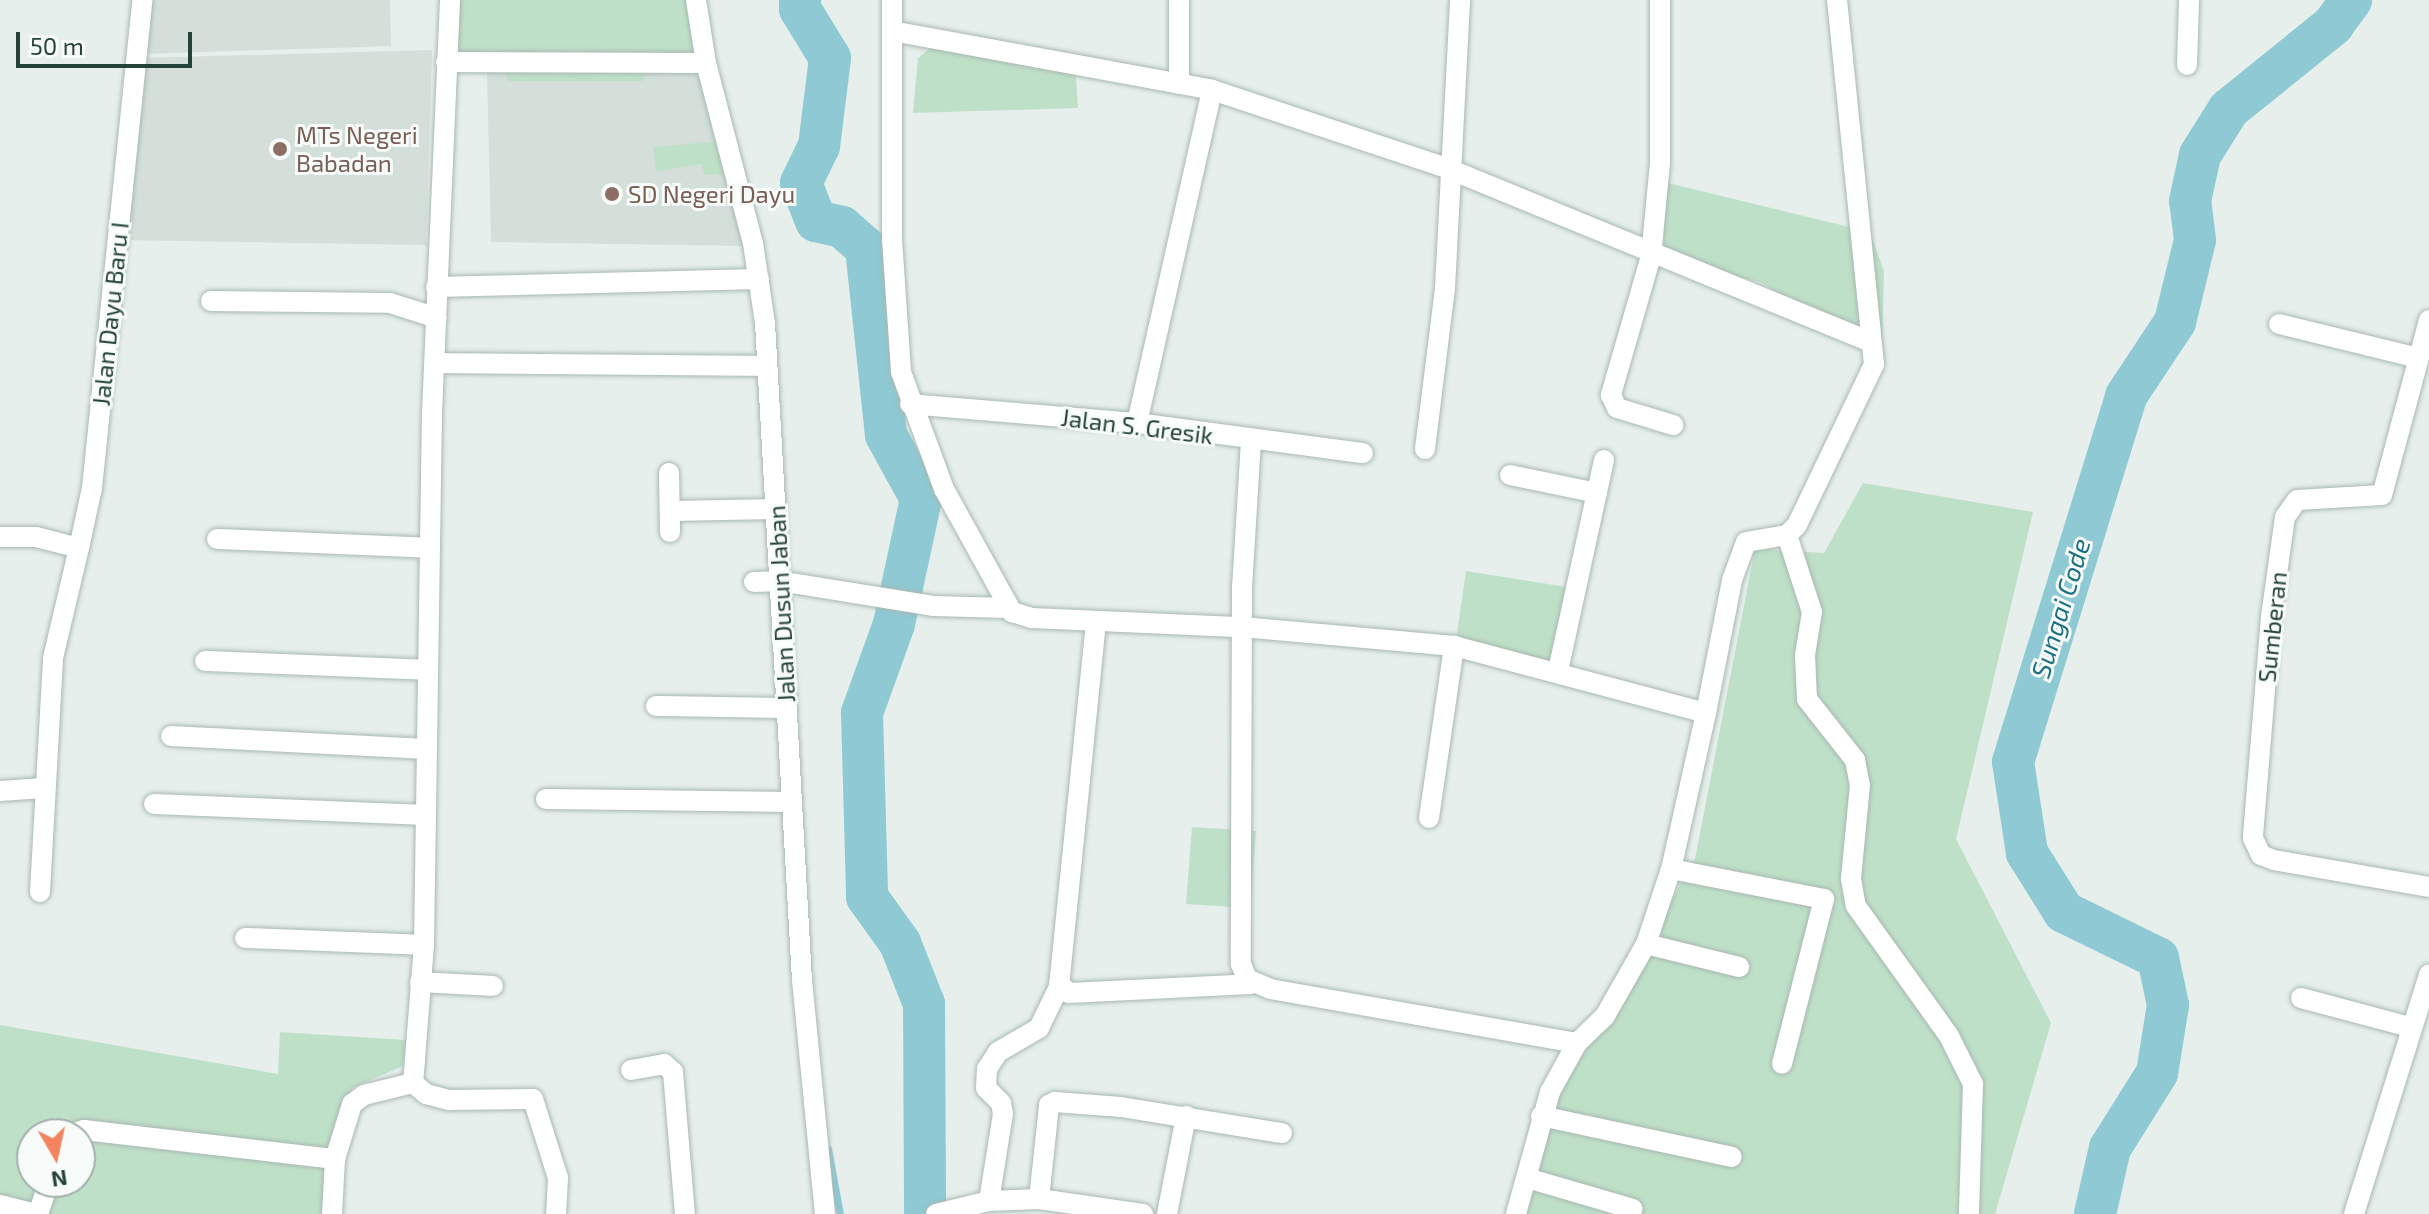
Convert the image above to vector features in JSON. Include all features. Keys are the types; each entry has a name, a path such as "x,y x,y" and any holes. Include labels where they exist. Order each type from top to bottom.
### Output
{"street":[{"name":"Jalan Dayu Baru I","path":"40,892 53,658 92,488 142,0"},
{"path":"413,1083 424,945 436,287 450,0"},
{"name":"Jalan Dusun Jaban","path":"696,0 706,63 759,279 770,509 787,708 802,980 825,1214"},
{"path":"892,0 892,239 901,372 910,404 944,489 1008,608"},
{"path":"1179,0 1179,84"},
{"path":"1425,449 1445,288 1460,0"},
{"path":"1660,0 1660,163 1651,256 1611,395 1617,408 1673,425"},
{"path":"1516,1214 1541,1116 1577,1043 1605,1016 1646,944 1671,869 1732,580 1746,542 1787,535 1797,525 1829,453 1867,385 1874,364 1837,0"},
{"path":"2187,65 2189,0"},
{"path":"892,31 1212,90 1449,169 1651,256 1870,342"},
{"path":"446,62 706,63"},
{"path":"1137,423 1212,90"},
{"path":"436,287 759,279"},
{"path":"211,301 390,303 437,318"},
{"path":"2279,324 2418,358"},
{"name":"Sumberan","path":"2428,324 2382,495 2297,500 2285,517 2271,617 2253,838 2261,855 2274,860 2429,887"},
{"path":"435,363 762,366"},
{"name":"Jalan S. Gresik","path":"910,404 1137,423 1251,441 1363,453"},
{"path":"1251,441 1242,627 1241,964 1251,984"},
{"path":"1558,671 1604,460"},
{"path":"669,473 670,532"},
{"path":"1510,475 1597,493"},
{"path":"670,511 770,509"},
{"path":"1787,535 1812,612 1805,655 1807,699 1855,760 1860,785 1851,879 1856,906 1935,1014 1973,1084 1969,1214"},
{"path":"0,537 36,537 79,548"},
{"path":"217,539 430,548"},
{"path":"754,582 778,581 933,606 1008,608 1032,618 1242,627 1454,646 1558,671 1706,713"},
{"path":"989,1201 1003,1114 1001,1103 986,1088 987,1069 998,1052 1039,1028 1060,985 1096,622"},
{"path":"1429,818 1454,646"},
{"path":"205,661 428,670"},
{"path":"656,706 787,708"},
{"path":"171,736 427,749"},
{"path":"0,791 44,788"},
{"path":"546,799 792,802"},
{"path":"154,804 426,815"},
{"path":"1671,869 1824,899 1782,1064"},
{"path":"245,938 424,945"},
{"path":"1646,944 1739,967"},
{"path":"2354,1214 2429,974"},
{"path":"420,982 493,986"},
{"path":"1060,985 1069,993 1251,984 1577,1043"},
{"path":"2301,998 2410,1027"},
{"path":"631,1070 664,1064 673,1072 685,1214"},
{"path":"332,1214 335,1159 352,1104 364,1095 413,1083"},
{"path":"413,1083 426,1094 458,1102 533,1099 558,1178 556,1214"},
{"path":"1039,1199 1049,1105 1076,1103 1186,1116 1282,1133"},
{"path":"1167,1214 1186,1116"},
{"path":"1541,1116 1732,1157"},
{"path":"96,1131 335,1159"},
{"path":"1527,1178 1633,1209"},
{"path":"936,1214 989,1201 1039,1199 1143,1214"},
{"path":"0,1205 37,1214"}],"shaded area":[{"path":"145,0 390,0 391,46 143,54"},
{"name":"MTs Negeri Babadan","path":"432,50 426,245 123,240 140,58"},
{"name":"SD Negeri Dayu","path":"487,71 700,72 744,246 491,242"}],"green space":[{"path":"452,0 694,0 703,60 447,61"},
{"path":"937,42 1075,65 1078,108 913,113 918,58"},
{"path":"504,65 646,65 643,81 508,81"},
{"path":"721,141 728,174 704,175 702,164 656,171 653,147"},
{"path":"1664,182 1870,232 1884,271 1882,354 1760,282 1664,262"},
{"path":"1863,483 2033,512 1956,839 2051,1023 1995,1214 1518,1214 1577,1043 1606,1015 1695,859 1755,549 1824,553"},
{"path":"1466,571 1567,587 1556,666 1456,640"},
{"path":"1192,827 1256,831 1250,908 1186,904"},
{"path":"0,1025 278,1074 280,1032 406,1040 403,1066 352,1088 335,1214 0,1214"}],"waterway":[{"path":"800,0 800,9 830,58 819,146 801,183 816,221 842,227 866,248 886,435 921,499 894,624 862,713 867,897 900,943 924,1004 925,1214"},
{"name":"Sungai Code","path":"2095,1214 2110,1148 2157,1073 2168,1005 2158,958 2064,912 2027,853 2013,762 2126,396 2175,322 2195,240 2190,201 2200,155 2229,109 2333,25 2351,0"},
{"path":"828,1149 840,1214"}],"place":[{"name":"MTs Negeri Babadan","path":"280,149"},
{"name":"SD Negeri Dayu","path":"612,194"}]}
